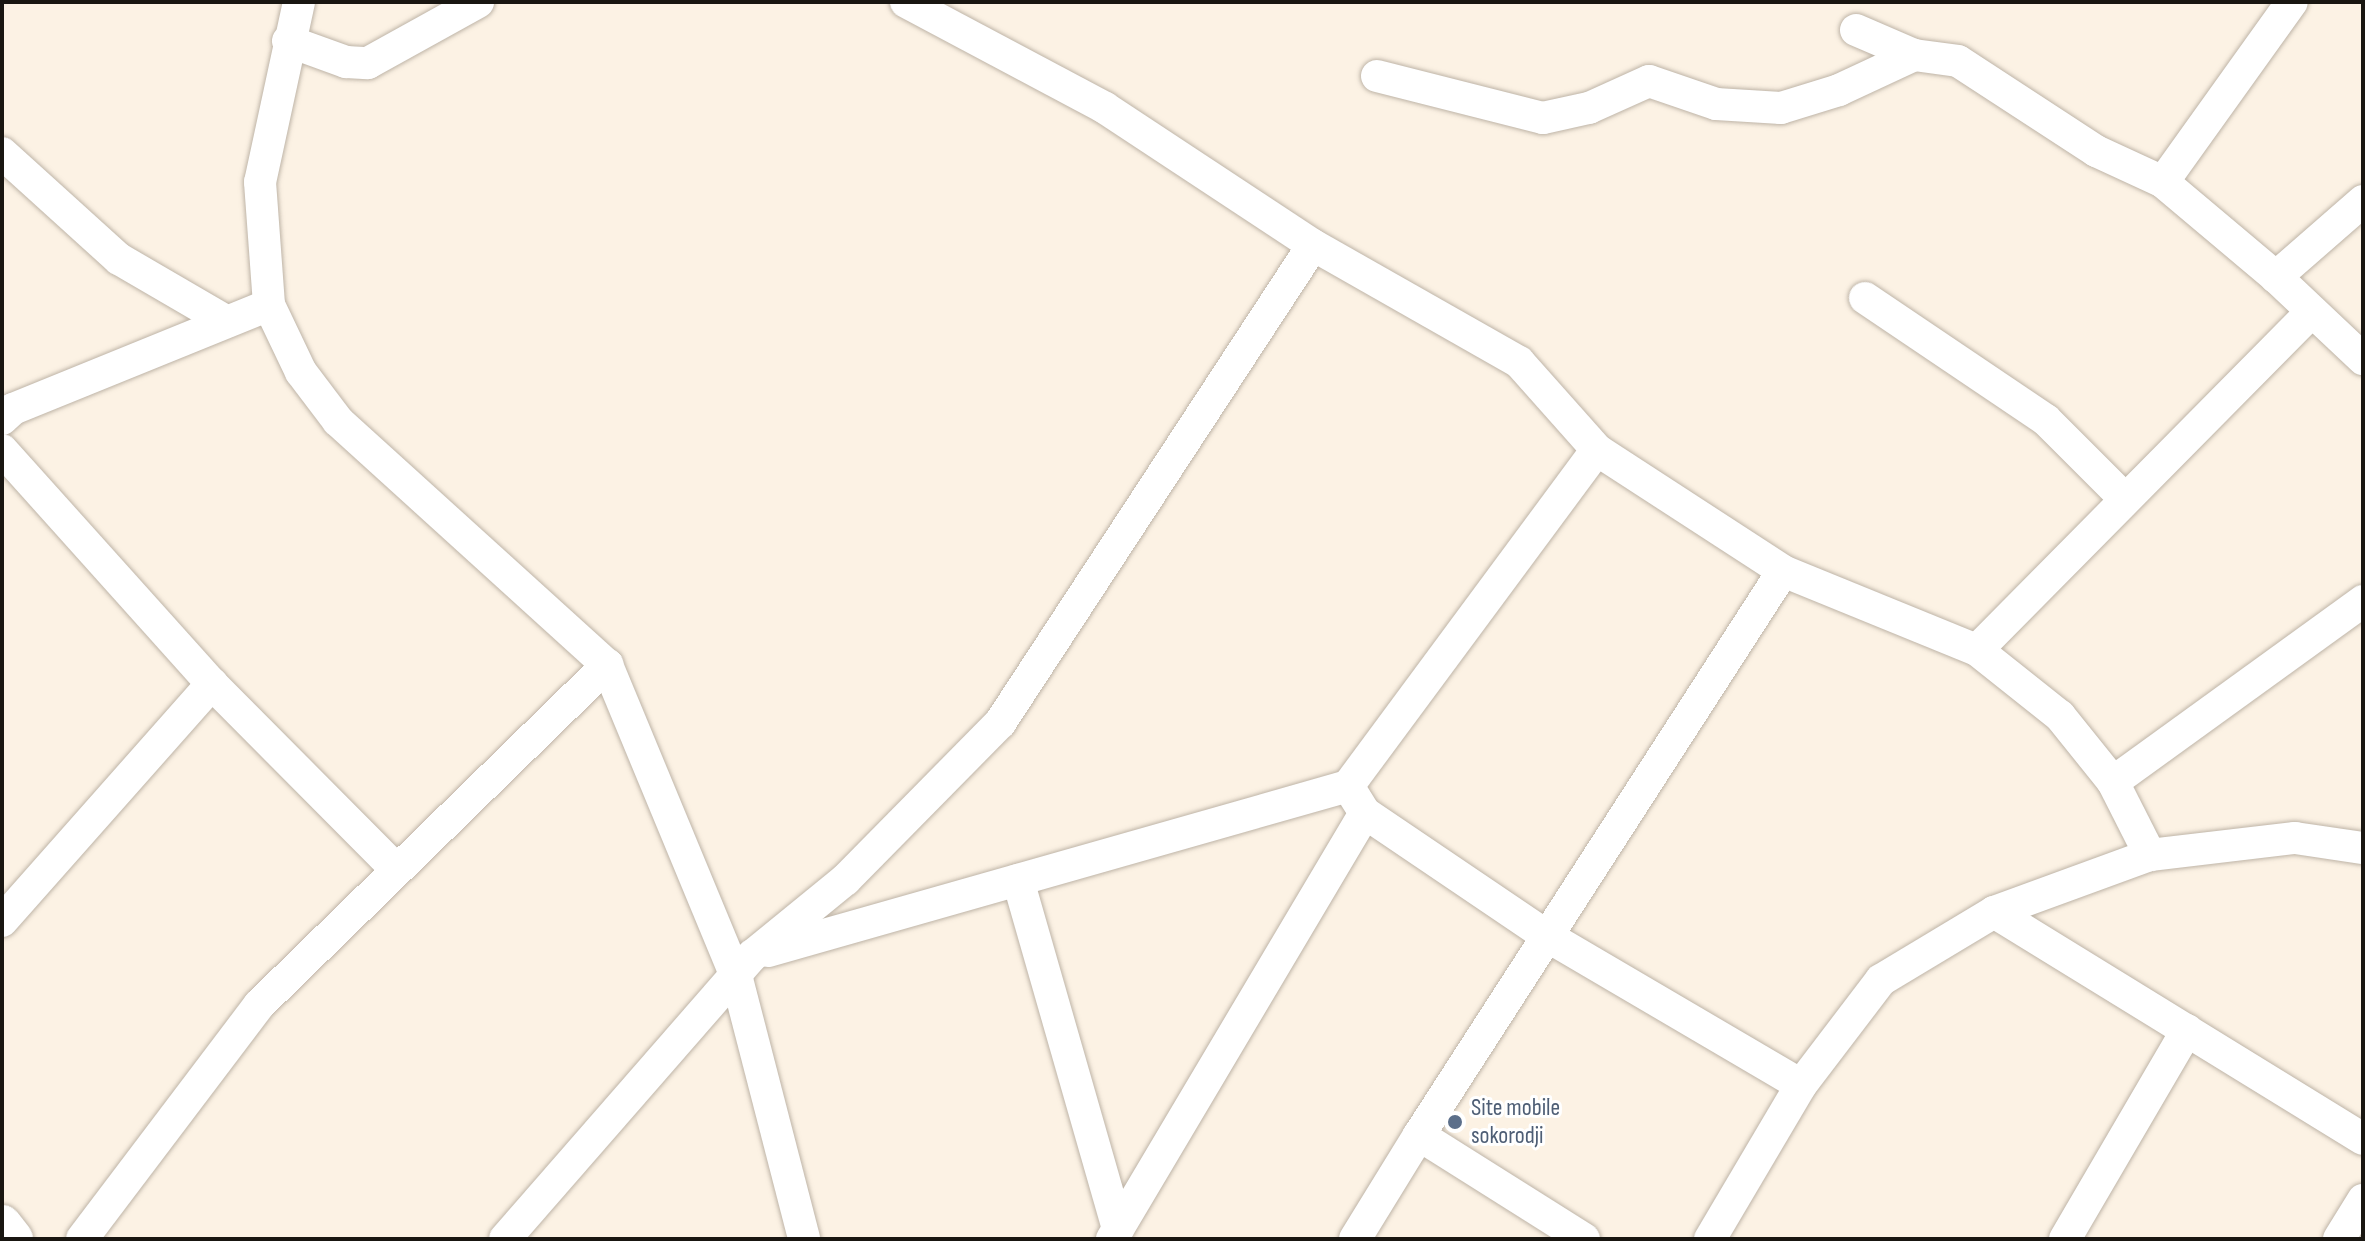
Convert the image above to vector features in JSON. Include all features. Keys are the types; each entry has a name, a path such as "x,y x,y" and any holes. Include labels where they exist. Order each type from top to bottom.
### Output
{"street":[{"path":"299,2 288,41 260,182 269,305 301,372 338,421 607,665 745,967 804,1239"},
{"path":"288,41 346,62 368,63 478,2"},
{"path":"906,2 1105,108 1313,245 1519,362 1597,450 1783,571 1977,650 2060,716 2113,782 2150,855"},
{"path":"2163,182 2292,2"},
{"path":"1856,30 1914,55 1958,61 2096,151 2163,182 2276,277 2363,359"},
{"path":"1377,76 1543,118 1589,108 1649,81 1716,104 1781,108 1839,90 1914,55"},
{"path":"2,153 119,259 224,320"},
{"path":"2276,277 2363,201"},
{"path":"505,1239 745,967 845,880 1000,723 1313,245"},
{"path":"1865,298 2046,420 2124,498"},
{"path":"6,409 224,320 269,305"},
{"path":"1977,650 2311,312"},
{"path":"2,450 212,684 394,867"},
{"path":"745,967 1018,880 1348,786 1597,450"},
{"path":"1355,1239 1783,571"},
{"path":"2113,782 2363,601"},
{"path":"82,1239 259,1005 394,867 607,665"},
{"path":"2,921 212,684"},
{"path":"1348,786 1365,813 1547,936 1801,1085"},
{"path":"1115,1234 1365,813"},
{"path":"1710,1239 1801,1085 1881,980 1994,912 2150,855 2295,838 2363,848"},
{"path":"1018,880 1115,1234"},
{"path":"1994,912 2363,1139"},
{"path":"2065,1239 2187,1030"},
{"path":"1419,1135 1584,1239"},
{"path":"2339,1239 2363,1200"},
{"path":"2,1225 13,1239"}],"place":[{"name":"Site mobile sokorodji","path":"1455,1122"}]}
